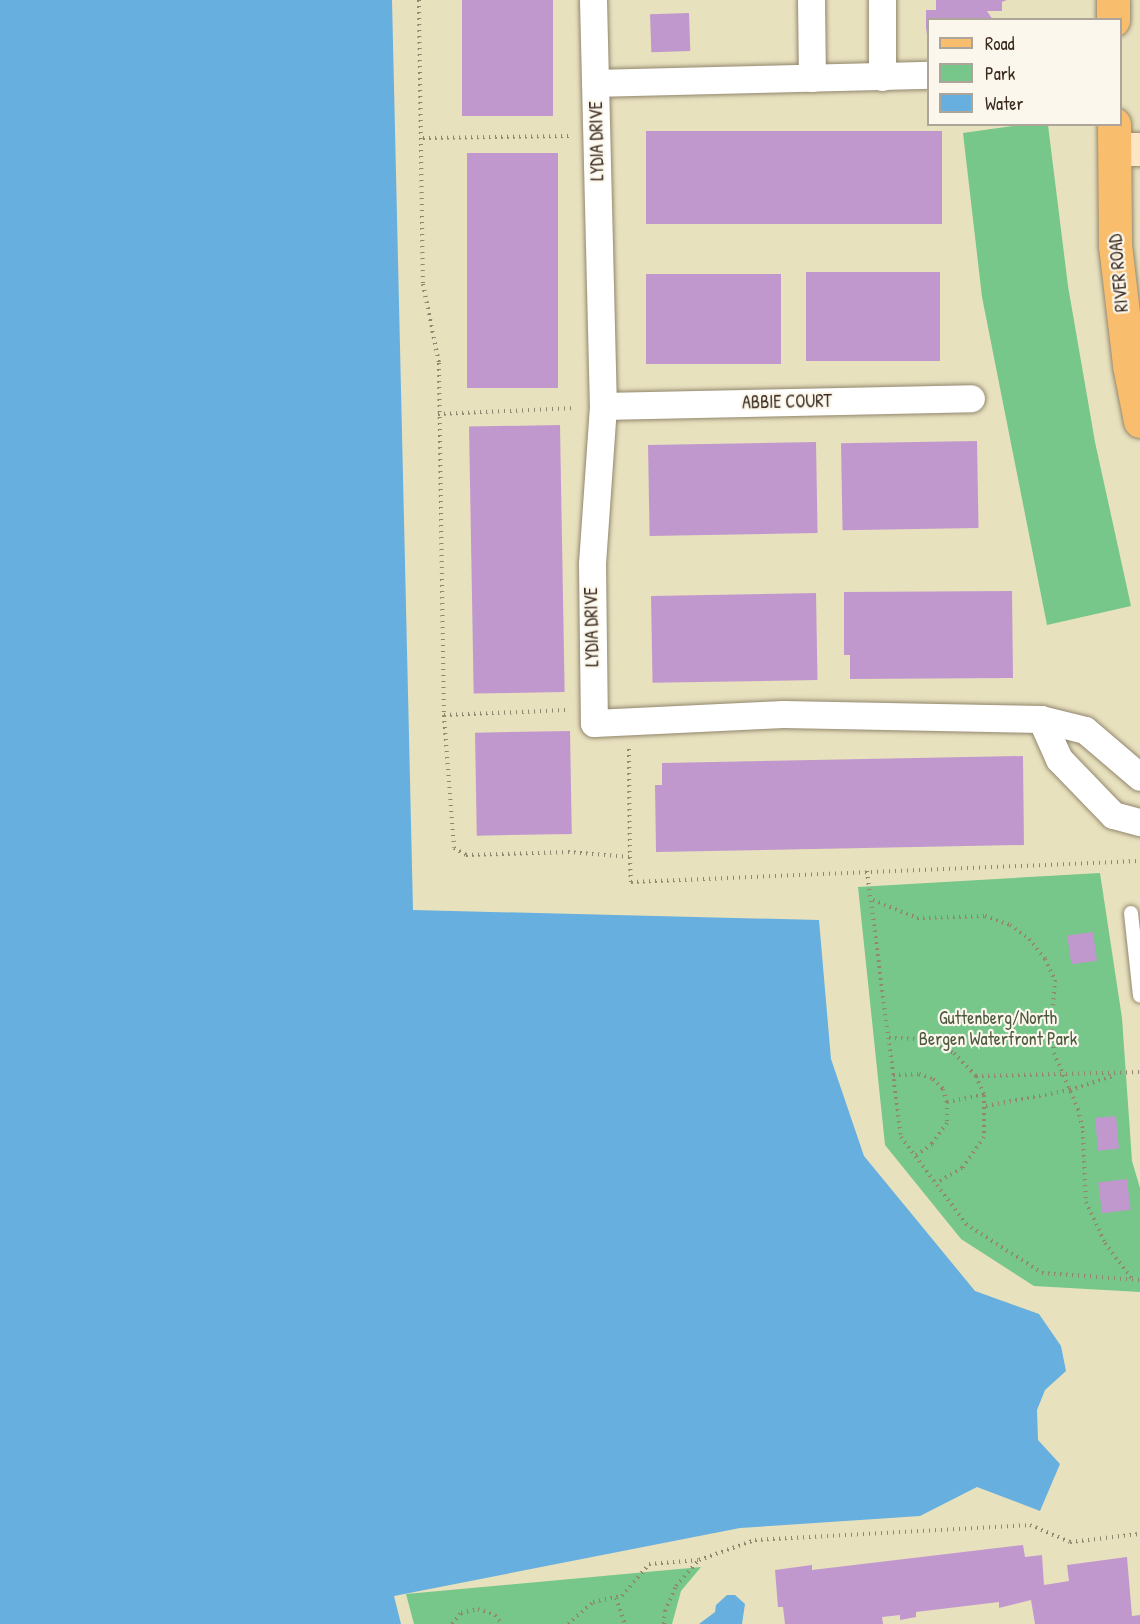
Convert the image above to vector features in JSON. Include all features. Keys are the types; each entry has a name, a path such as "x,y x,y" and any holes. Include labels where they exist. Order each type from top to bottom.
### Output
{"main road":[{"path":"1113,0 1113,18"},
{"name":"RIVER ROAD","path":"1123,141 1115,245 1129,365 1140,421"}],"street":[{"name":"LYDIA DRIVE","path":"593,0 603,406 592,564 593,709"},
{"path":"811,0 812,78"},
{"path":"882,0 882,76"},
{"name":"LYDIA DRIVE","path":"595,83 927,75"},
{"name":"ABBIE COURT","path":"603,406 971,398"},
{"path":"593,709 594,723 783,714 1041,719 1085,730 1140,777"},
{"path":"1041,719 1059,759 1113,814 1140,822"}],"lane":[{"path":"1131,913 1140,996"}],"path":[{"path":"423,138 596,136"},
{"path":"438,414 603,406"},
{"path":"444,715 593,709"},
{"path":"628,722 630,857"},
{"path":"867,871 873,900 901,1137 966,1224 1042,1273 1140,1280"},
{"path":"873,900 917,918 985,916 1010,925 1029,939 1055,980 1051,1023 1054,1053 1070,1090 1083,1131 1082,1183 1092,1221 1132,1279"},
{"path":"889,1038 924,1039 954,1053 976,1076 984,1095 986,1106 984,1137 962,1168 936,1183"},
{"path":"976,1076 1064,1076 1140,1072"},
{"path":"986,1106 1070,1090 1122,1073"},
{"path":"893,1075 920,1074 933,1079 943,1089 947,1102 947,1123 932,1144 915,1156"},
{"path":"947,1102 984,1095"},
{"path":"568,1624 593,1602 622,1596 649,1564 699,1560 767,1540 1030,1525 1070,1542 1140,1534"},
{"path":"664,1624 665,1611 676,1586 699,1560"},
{"path":"616,1598 625,1624"},
{"path":"452,1624 461,1613 478,1609 495,1615 502,1624"}],"green space":[{"path":"1012,126 1048,126 1068,286 1095,442 1131,606 1047,625 982,297 963,133"},
{"name":"Guttenberg/North Bergen Waterfront Park","path":"1100,873 1122,1018 1132,1161 1140,1188 1140,1292 1034,1286 961,1239 885,1145 858,887"},
{"path":"701,1567 681,1591 672,1624 414,1624 406,1594"}],"water":[{"path":"0,0 392,0 413,910 819,920 831,1059 864,1156 975,1291 1039,1314 1061,1346 1066,1371 1045,1390 1037,1410 1038,1440 1060,1464 1040,1511 977,1487 920,1516 740,1528 394,1596 401,1624 0,1624"},
{"path":"727,1595 735,1595 745,1604 742,1624 699,1624 715,1612 716,1605"}],"building":[{"path":"462,0 553,0 553,116 462,116"},
{"path":"936,0 1007,0 1002,2 1002,11 987,11 992,18 927,18 926,35 926,10 936,10"},
{"path":"689,13 690,51 651,52 650,14"},
{"path":"646,131 942,131 942,224 646,224"},
{"path":"467,153 558,153 558,388 467,388"},
{"path":"806,272 940,272 940,361 806,361"},
{"path":"646,274 781,274 781,364 646,364"},
{"path":"560,425 565,692 474,694 469,427"},
{"path":"977,441 979,528 843,530 841,443"},
{"path":"816,442 818,533 650,536 648,445"},
{"path":"1012,591 1013,678 850,679 850,655 844,655 844,592"},
{"path":"816,593 818,680 653,683 651,596"},
{"path":"570,731 572,834 477,836 475,733"},
{"path":"1023,756 1024,845 656,852 655,785 662,785 662,763"},
{"path":"1093,932 1097,961 1071,964 1067,936"},
{"path":"1116,1116 1119,1149 1098,1151 1095,1118"},
{"path":"1127,1179 1131,1210 1102,1213 1098,1183"},
{"path":"1023,1545 1025,1557 1042,1555 1044,1585 1069,1581 1067,1565 1127,1557 1132,1616 1140,1615 1140,1624 1035,1624 1031,1600 999,1608 999,1602 916,1612 916,1617 900,1620 900,1615 882,1617 883,1624 785,1624 783,1607 778,1607 775,1570 812,1565 812,1570"}]}
